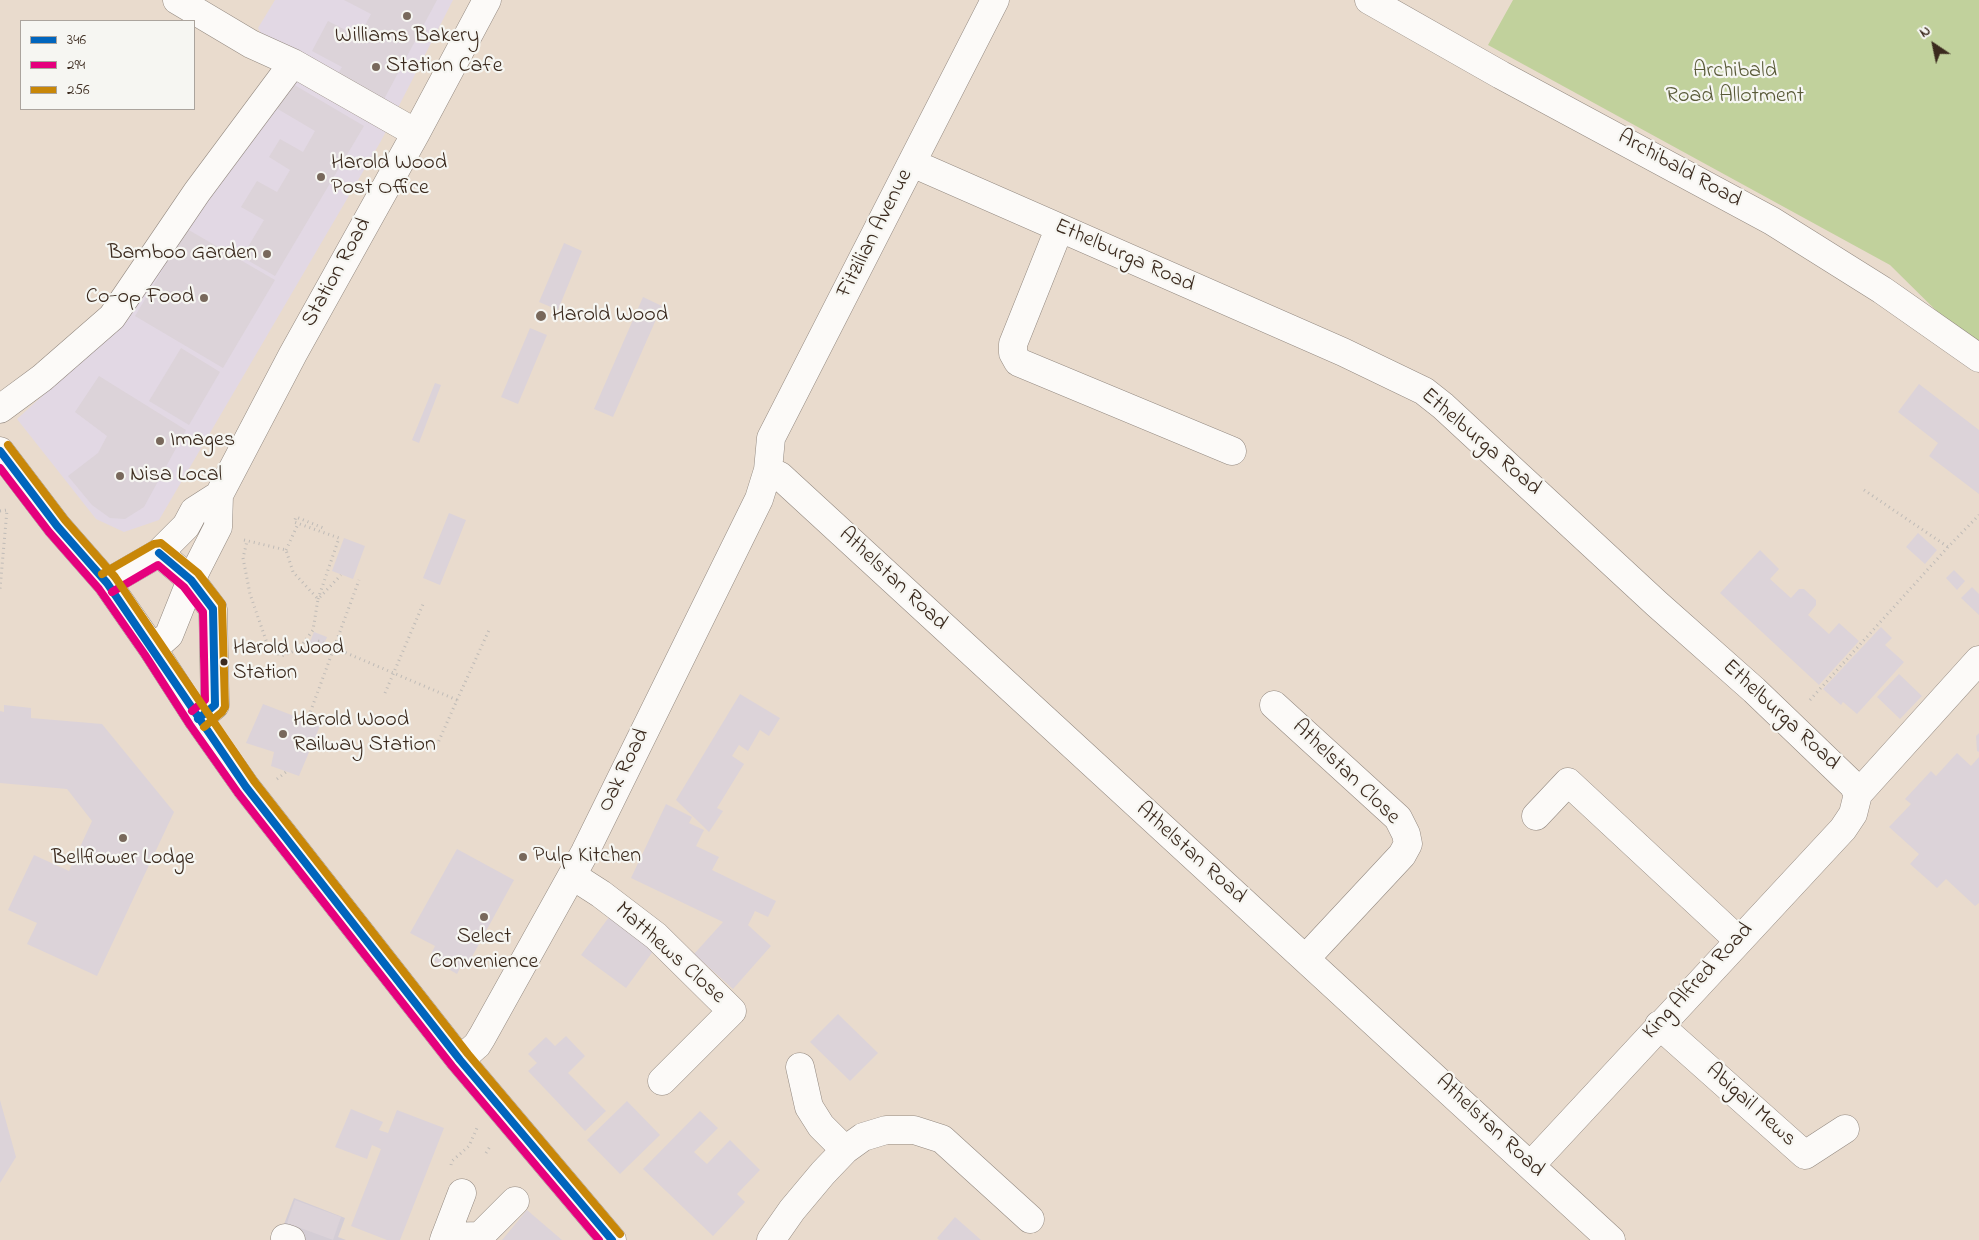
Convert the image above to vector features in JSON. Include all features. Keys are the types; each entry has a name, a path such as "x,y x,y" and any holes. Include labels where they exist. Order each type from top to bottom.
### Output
{"street":[{"path":"177,0 251,44 294,63 416,133"},
{"name":"Station Road","path":"153,649 169,635 191,580 218,527 219,495 293,354 416,133 487,0"},
{"name":"Fitzilian Avenue","path":"768,470 772,438 995,0"},
{"name":"Archibald Road","path":"1369,0 1772,221 1882,290 1979,358"},
{"path":"0,409 42,378 112,317 197,192 294,63"},
{"name":"Ethelburga Road","path":"912,164 1343,352 1424,391 1443,406 1789,723 1853,785 1858,794"},
{"path":"1059,229 1013,344 1013,353 1018,362 1232,451"},
{"path":"0,451 57,526 107,583 246,787 460,1060 612,1240"},
{"name":"Oak Road","path":"460,1060 477,1045 482,1037 572,876 755,507 768,470"},
{"name":"Athelstan Road","path":"768,470 780,476 1611,1240"},
{"name":"Station Road","path":"107,583 159,553 186,526 194,511 219,495"},
{"path":"159,553 191,580 213,610 215,705 198,719"},
{"path":"1858,794 1979,660"},
{"name":"Athelstan Close","path":"1274,705 1398,818 1406,834 1408,844 1402,855 1306,958"},
{"path":"1536,816 1568,782 1738,940"},
{"name":"King Alfred Road","path":"1531,1165 1843,829 1853,814 1858,794"},
{"name":"Matthews Close","path":"572,876 601,894 656,936 732,1011 662,1081"},
{"name":"Abigail Mews","path":"1659,1025 1805,1155 1845,1129"},
{"path":"800,1067 809,1107 822,1126 845,1150"},
{"path":"771,1240 792,1210 845,1150 863,1137 886,1130 914,1130 942,1139 1030,1219"},
{"path":"462,1193 444,1239 480,1236 515,1201"}],"path":[{"path":"1864,490 1948,547"},
{"path":"0,511 7,510 0,589"},
{"path":"1789,723 1979,515"},
{"path":"248,535 243,558 250,594 268,649 282,656 300,649 313,630 318,599 339,538 294,522 296,517 326,529"},
{"path":"298,524 286,550 293,572 318,599"},
{"path":"247,541 286,550"},
{"path":"318,599 341,575"},
{"path":"307,721 358,580"},
{"path":"385,693 424,602"},
{"path":"437,745 489,630"},
{"path":"324,644 318,641 457,700"},
{"path":"462,1193 444,1186 452,1161 469,1146 480,1120"}],"shaded area":[{"path":"275,0 453,0 381,141 159,520 124,532 96,519 17,419 119,326 283,73 258,28"},
{"path":"294,1198 345,1218 338,1237 346,1240 278,1240"}],"green space":[{"name":"Archibald Road Allotment","path":"1513,0 1979,0 1979,353 1890,265 1488,45"}],"building":[{"path":"344,0 437,0 382,103 335,79 342,67 312,51 328,21 359,37 371,14"},
{"path":"286,80 364,126 275,276 242,257 264,220 241,207 257,181 277,192 290,170 269,157 280,139 303,152 315,131 271,105"},
{"path":"187,229 275,280 223,368 135,316"},
{"path":"564,243 582,251 558,310 539,302"},
{"path":"643,297 662,306 613,417 594,409"},
{"path":"530,328 547,335 518,404 501,397"},
{"path":"181,348 220,372 189,425 149,401"},
{"path":"99,376 186,430 144,507 125,519 110,518 92,505 68,476 98,453 107,436 75,412"},
{"path":"435,383 441,385 419,443 412,440"},
{"path":"1919,384 1979,430 1979,494 1929,456 1938,443 1898,412"},
{"path":"449,513 466,520 440,585 423,578"},
{"path":"1918,533 1937,550 1925,564 1906,547"},
{"path":"344,538 365,546 353,579 332,571"},
{"path":"1760,550 1779,569 1770,579 1791,598 1799,589 1804,589 1816,600 1816,605 1808,615 1829,634 1839,623 1859,641 1819,685 1720,593"},
{"path":"1954,570 1965,581 1957,590 1946,578"},
{"path":"1972,587 1979,594 1979,615 1961,598"},
{"path":"1881,627 1892,638 1885,645 1904,662 1857,714 1843,702 1841,705 1823,689"},
{"path":"314,632 327,637 322,650 309,644"},
{"path":"1899,674 1922,696 1900,719 1877,697"},
{"path":"740,694 780,718 769,736 760,730 748,751 739,745 732,756 744,764 717,808 723,811 709,832 676,800"},
{"name":"Harold Wood Railway Station","path":"263,704 320,726 299,776 271,766 274,752 246,743"},
{"name":"Bellflower Lodge","path":"4,705 31,708 31,718 102,724 174,812 97,976 27,944 37,923 8,910 34,855 69,871 92,821 67,789 0,783 0,711 4,712"},
{"path":"1979,733 1979,752 1977,751 1976,736"},
{"path":"1957,753 1971,766 1979,757 1979,903 1975,906 1946,879 1937,888 1910,864 1919,854 1889,827 1911,804 1905,799 1931,771 1936,776"},
{"path":"666,804 692,817 689,823 704,830 696,846 719,857 712,870 776,901 768,917 755,911 748,925 771,946 733,989 694,954 723,922 631,878"},
{"path":"457,849 514,880 468,964 463,962 457,974 429,958 435,946 410,933"},
{"path":"609,917 654,950 626,988 581,955"},
{"path":"838,1014 878,1053 850,1081 810,1042"},
{"path":"566,1036 585,1056 568,1073 606,1111 585,1131 528,1071 537,1063 528,1054 546,1037 555,1046"},
{"path":"0,1100 16,1157 0,1183"},
{"path":"627,1101 660,1135 620,1174 587,1140"},
{"path":"351,1109 383,1122 379,1130 388,1133 397,1110 444,1128 400,1240 387,1240 351,1226 381,1149 372,1145 367,1159 335,1147"},
{"path":"700,1111 718,1128 694,1152 707,1164 730,1140 760,1170 737,1194 745,1202 713,1236 643,1169"},
{"path":"295,1200 341,1217 333,1240 287,1223"},
{"path":"527,1210 562,1240 502,1240"},
{"path":"955,1217 981,1240 939,1240 937,1238"}],"transit line":[{"name":"256","path":"8,445 65,520 115,577 254,781 468,1054 620,1234"},
{"name":"346","path":"0,451 57,526 107,583 246,787 460,1060 612,1240"},
{"name":"294","path":"0,468 49,532 99,589 238,793 452,1066 599,1240"},
{"name":"256","path":"102,574 154,544 161,543 198,573 222,604 225,707 222,712 204,727"},
{"name":"346","path":"159,553 191,580 213,609 215,705 198,719"},
{"name":"294","path":"112,592 158,565 184,587 203,612 205,700 192,711"}],"place":[{"name":"Williams Bakery","path":"407,16"},
{"name":"Station Cafe","path":"376,67"},
{"name":"Harold Wood Post Office","path":"321,177"},
{"name":"Bamboo Garden","path":"267,254"},
{"name":"Co-op Food","path":"204,298"},
{"name":"Harold Wood","path":"541,316"},
{"name":"Images","path":"160,441"},
{"name":"Nisa Local","path":"120,476"},
{"name":"Harold Wood Station","path":"224,662"},
{"name":"Harold Wood Railway Station","path":"283,734"},
{"name":"Bellflower Lodge","path":"123,838"},
{"name":"Pulp Kitchen","path":"523,857"},
{"name":"Select Convenience","path":"484,917"}]}
